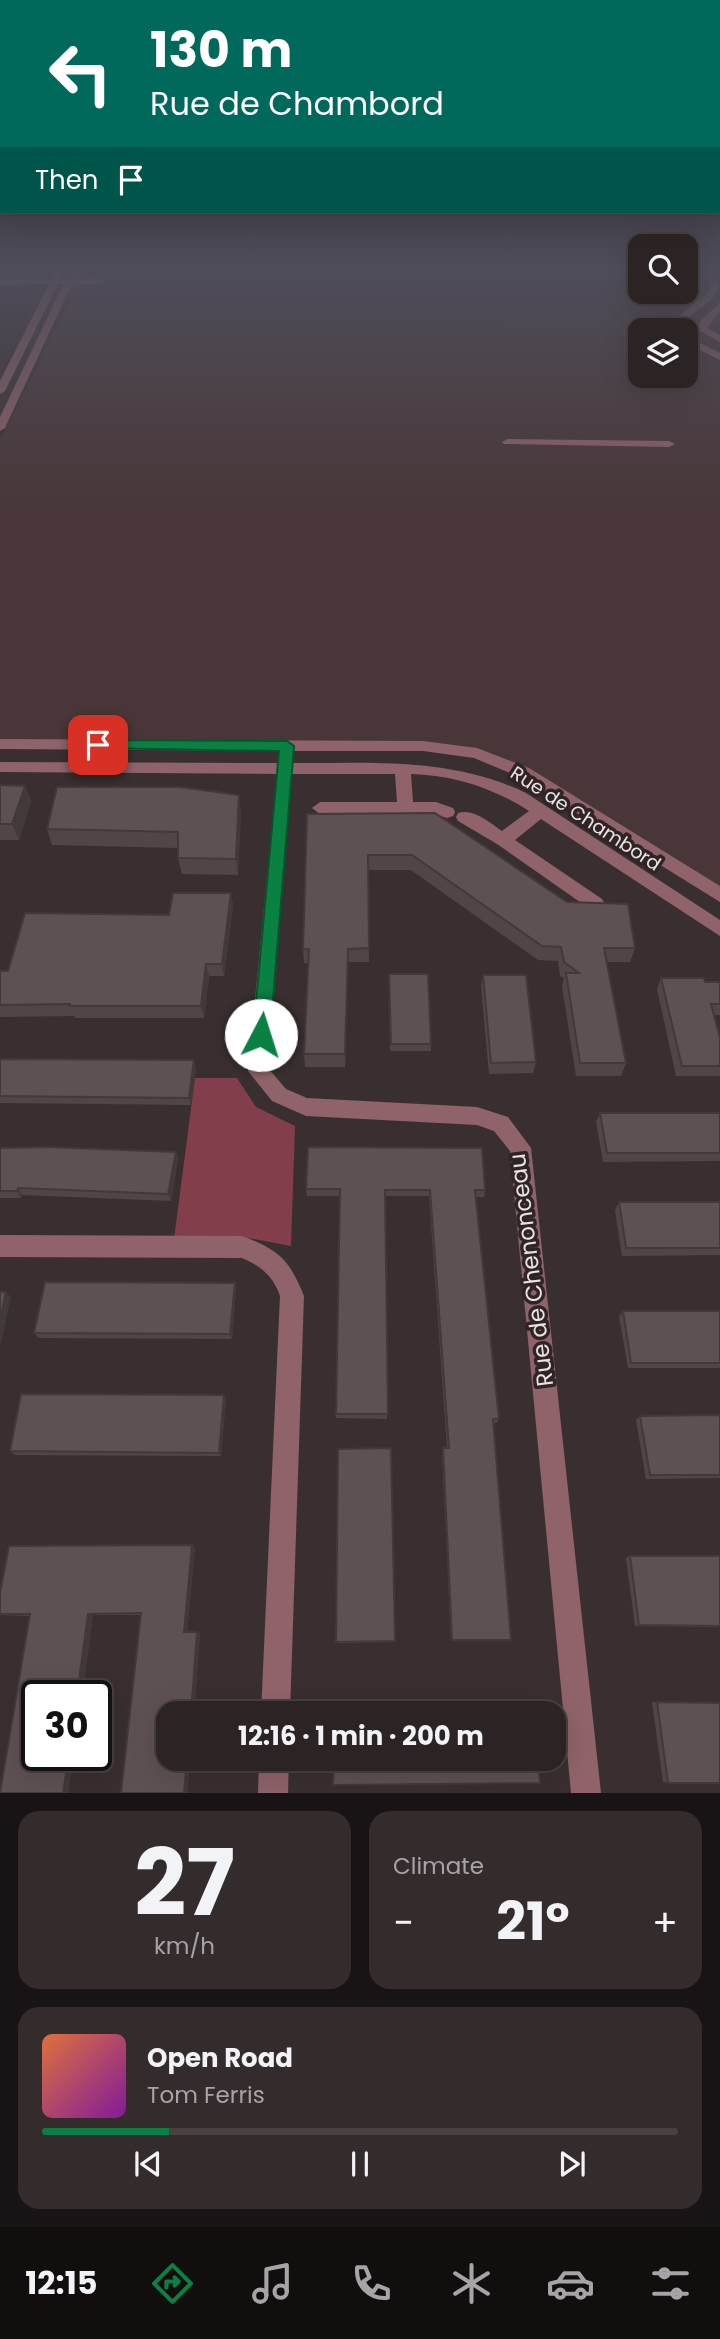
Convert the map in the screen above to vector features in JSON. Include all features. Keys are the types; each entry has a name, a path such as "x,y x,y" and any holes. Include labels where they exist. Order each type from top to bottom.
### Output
{"street":[{"path":"0,391 6,370 17,351"},
{"path":"0,428 37,351"},
{"path":"508,443 669,444"},
{"name":"Rue de Chambord","path":"0,744 422,746 477,753 523,772 720,895"},
{"name":"Rue de Chenonceau","path":"287,746 258,1071 279,1095 306,1107 477,1116 501,1124 520,1148 586,1793"},
{"name":"Rue de Chambord","path":"0,767 403,769 470,776 491,782 540,811 720,929"},
{"path":"403,769 405,808"},
{"path":"320,808 436,808 447,812"},
{"path":"503,840 540,811"},
{"path":"464,817 503,840 596,904"},
{"path":"0,1246 242,1247 268,1256 284,1273 292,1296 276,1701"},
{"path":"273,1793 274,1771"}],"shaded area":[{"path":"45,351 628,351 628,388 698,388 698,351 720,351 720,894 505,764 423,746 0,744 0,440"},
{"path":"195,1078 237,1078 256,1107 295,1126 291,1246 248,1238 174,1239"}],"building":[{"path":"0,785 25,786 12,824 0,824"},
{"path":"57,787 180,787 239,795 236,859 178,858 178,832 47,829"},
{"path":"435,813 567,902 628,904 635,948 604,948 626,1063 580,1063 566,973 579,973 564,962 561,947 542,946 412,855 368,855 369,948 348,949 345,1054 304,1054 309,949 303,949 307,814"},
{"path":"173,893 231,893 222,964 206,964 201,1006 0,1005 0,971 8,971 25,913 169,915"},
{"path":"389,974 428,974 431,1044 391,1044"},
{"path":"483,975 526,975 536,1062 491,1063"},
{"path":"661,978 704,978 705,982 720,982 720,1004 711,1004 720,1038 720,1066 682,1066"},
{"path":"0,1059 194,1060 189,1098 0,1096"},
{"path":"600,1113 720,1113 720,1153 607,1153"},
{"path":"308,1147 482,1148 485,1190 475,1190 499,1419 493,1419 511,1640 452,1640 443,1448 449,1448 430,1190 385,1190 388,1414 336,1414 340,1189 306,1189"},
{"path":"0,1148 176,1152 168,1194 18,1188 17,1191 0,1191"},
{"path":"619,1202 720,1202 720,1248 626,1248"},
{"path":"45,1282 235,1283 230,1334 34,1333"},
{"path":"0,1292 6,1292 0,1320"},
{"path":"623,1311 720,1311 720,1363 631,1363"},
{"path":"21,1394 224,1395 219,1453 10,1451"},
{"path":"720,1415 720,1475 650,1475 640,1416"},
{"path":"391,1448 395,1641 336,1642 338,1449"},
{"path":"192,1545 184,1632 197,1632 192,1701 156,1701 156,1771 186,1771 184,1793 121,1793 141,1613 88,1614 79,1680 21,1680 21,1771 66,1771 63,1793 0,1793 30,1614 0,1614 0,1593 9,1546"},
{"path":"630,1556 720,1556 720,1626 639,1625"},
{"path":"657,1702 720,1703 720,1783 668,1783"},
{"path":"334,1771 539,1771 540,1783 333,1785"}],"route":[{"path":"98,745 287,746 261,1035"}]}
